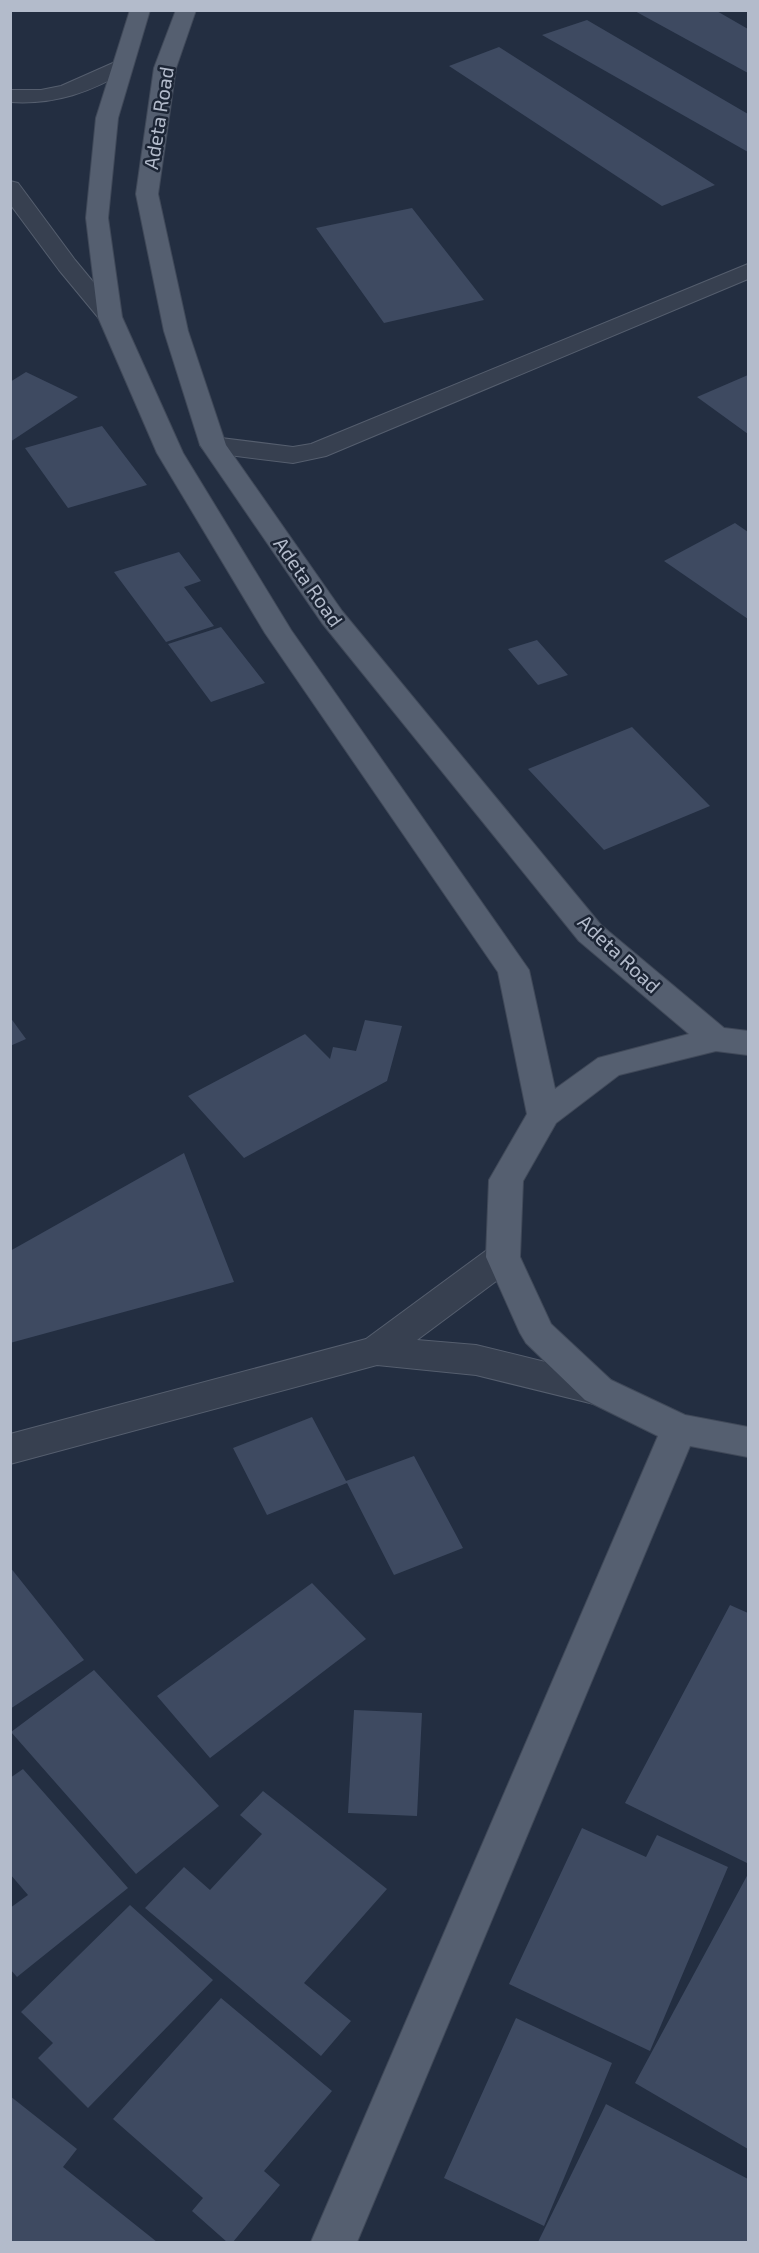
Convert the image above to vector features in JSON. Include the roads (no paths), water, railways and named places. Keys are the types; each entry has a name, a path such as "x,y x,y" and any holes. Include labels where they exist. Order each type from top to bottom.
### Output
{"main road":[{"path":"140,10 107,118 97,218 110,317 170,453 273,623 513,970 544,1114"},
{"name":"Adeta Road","path":"186,10 165,68 147,194 176,331 213,446 332,617 591,933 716,1039"},
{"path":"748,1043 716,1039 609,1066 544,1114 506,1180 503,1257 538,1333 598,1390 679,1429 748,1442"},
{"path":"334,2242 679,1429"}],"street":[{"path":"10,96 35,98 69,92 97,80 122,64"},
{"path":"10,188 67,265 110,317"},
{"path":"213,446 293,455 317,451 748,271"},
{"path":"377,1351 503,1257"},
{"path":"10,1449 377,1351 476,1360 598,1390"}]}
